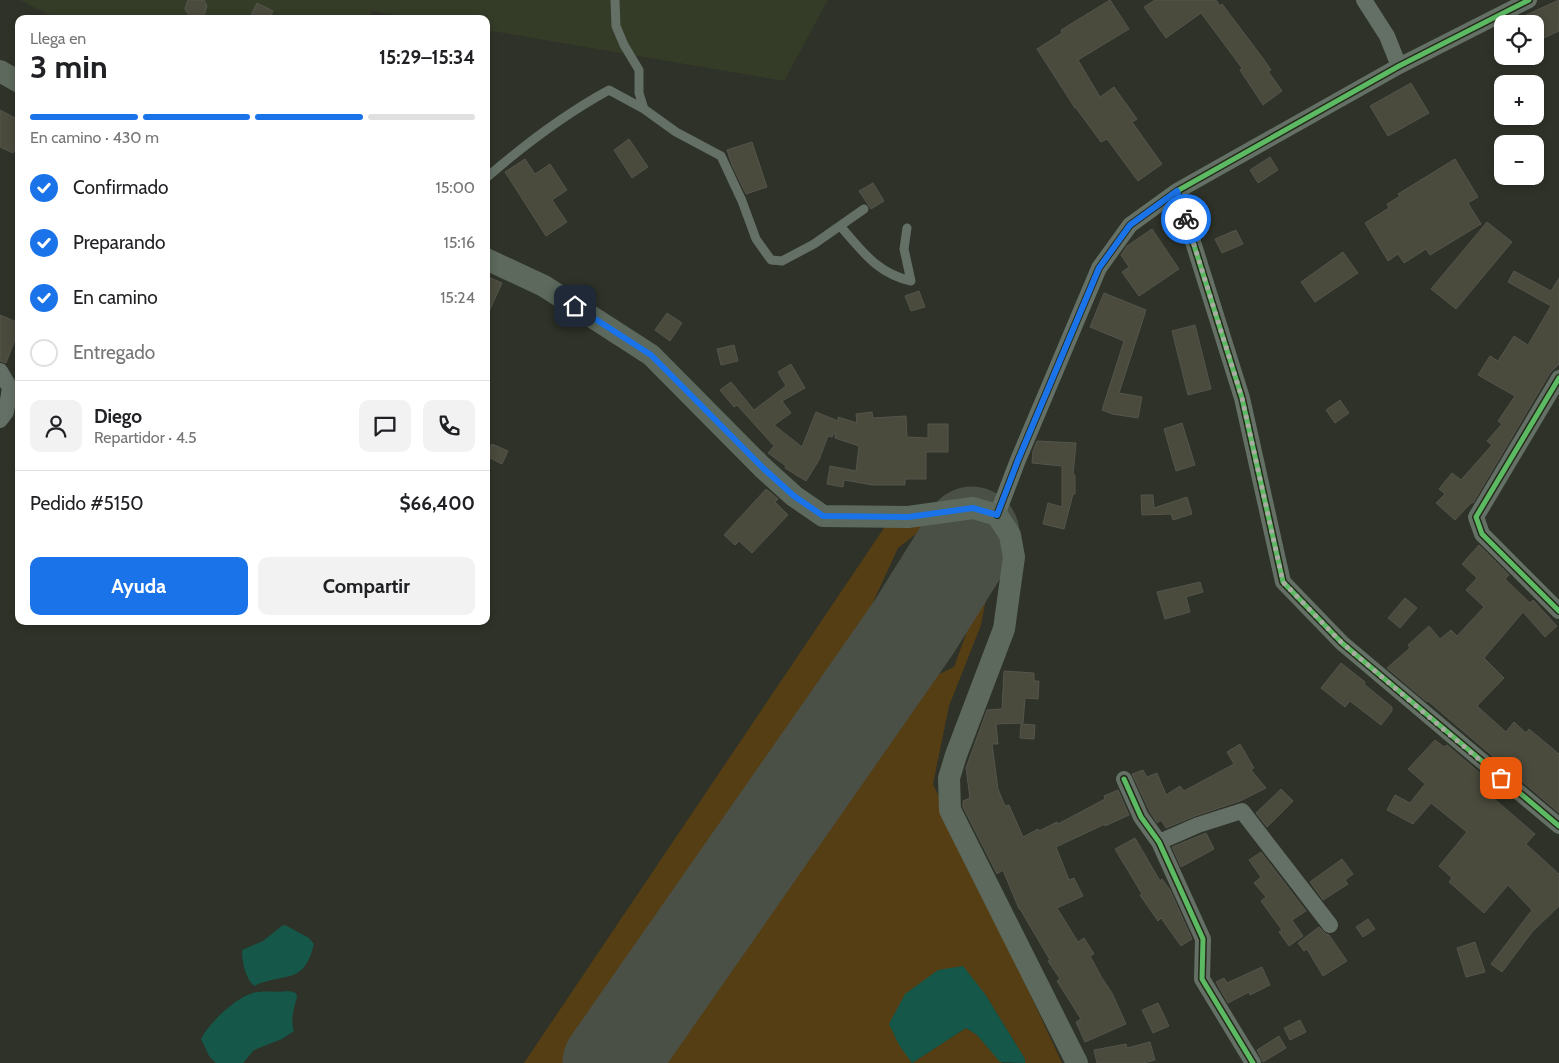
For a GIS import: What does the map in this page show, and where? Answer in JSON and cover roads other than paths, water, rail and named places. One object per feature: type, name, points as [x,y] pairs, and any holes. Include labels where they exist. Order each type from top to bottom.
[{"type":"main road","points":[[0,71],[15,80]]},
{"type":"main road","points":[[490,261],[544,286],[651,355],[763,468],[794,496],[823,516],[908,517],[973,508],[997,515],[1010,536],[1014,557],[1004,629],[949,778],[950,810],[1077,1063]]},
{"type":"street","points":[[1364,0],[1388,36],[1399,66]]},
{"type":"street","points":[[997,515],[1018,460],[1099,268],[1130,225],[1177,191],[1399,66],[1529,0]]},
{"type":"street","points":[[1177,191],[1242,398],[1283,582],[1342,643],[1559,826]]},
{"type":"street","points":[[0,371],[10,388],[6,412],[0,420]]},
{"type":"street","points":[[1559,378],[1476,517],[1482,534],[1559,611]]},
{"type":"street","points":[[1124,778],[1141,817],[1159,842],[1203,939],[1202,979],[1253,1063]]},
{"type":"street","points":[[1159,842],[1198,825],[1242,811],[1330,924]]},
{"type":"lane","points":[[615,0],[616,26],[624,45],[639,70],[639,93],[644,109]]},
{"type":"lane","points":[[490,174],[520,148],[592,99],[609,90],[644,109],[676,132],[721,156],[756,239],[771,260],[782,261],[814,244],[864,210]]},
{"type":"lane","points":[[840,227],[878,267],[899,279],[912,282],[904,249],[907,228]]},
{"type":"water","points":[[283,925],[309,938],[314,944],[310,958],[299,972],[292,976],[254,986],[246,974],[242,950],[263,941]]},
{"type":"water","points":[[963,966],[985,994],[1025,1059],[1025,1063],[1000,1062],[977,1035],[966,1028],[912,1063],[899,1045],[889,1024],[905,994],[938,970]]},
{"type":"water","points":[[289,991],[296,993],[297,997],[292,1018],[294,1031],[282,1039],[254,1050],[243,1063],[216,1063],[209,1056],[201,1039],[223,1012],[238,1000],[253,993]]}]
